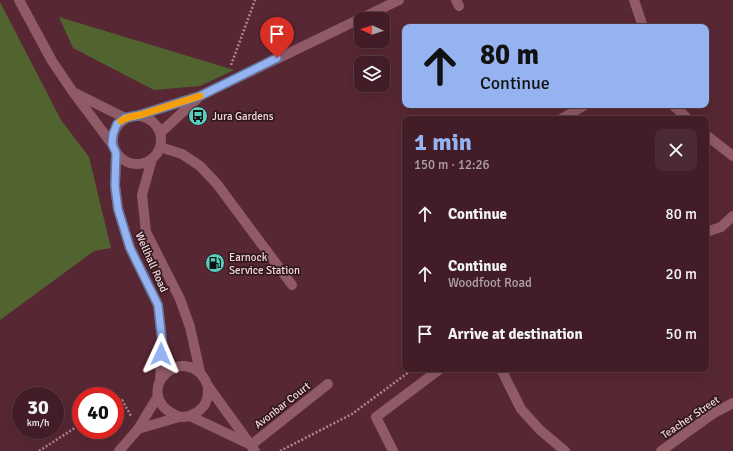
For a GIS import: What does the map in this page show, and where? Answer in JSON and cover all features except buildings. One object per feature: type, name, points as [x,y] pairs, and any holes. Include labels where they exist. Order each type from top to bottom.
[{"type":"street","points":[[19,0],[52,61],[73,92],[123,161],[133,164],[143,164],[152,159],[157,154],[160,147],[161,140],[158,126],[153,121],[140,115]]},
{"type":"street","points":[[114,149],[113,134],[117,124],[125,118],[140,115],[200,96],[382,4],[399,0]]},
{"type":"street","points":[[634,0],[642,24]]},
{"type":"street","points":[[73,92],[125,118]]},
{"type":"street","points":[[160,133],[200,96]]},
{"type":"street","points":[[566,116],[580,108]]},
{"type":"street","points":[[676,108],[685,116]]},
{"type":"street","points":[[709,137],[733,156]]},
{"type":"street","points":[[160,147],[182,154],[200,166],[217,184],[292,285]]},
{"type":"street","name":"Wellhall Road","points":[[114,149],[115,186],[118,209],[130,248],[158,305],[162,341],[160,381]]},
{"type":"street","name":"Wellhall Road","points":[[152,159],[142,195],[146,232],[180,299],[190,327],[200,372]]},
{"type":"street","points":[[709,231],[721,227],[733,216]]},
{"type":"street","points":[[179,417],[165,410],[158,396],[157,388],[165,373],[173,368],[182,366],[192,368],[200,372],[208,386],[253,448]]},
{"type":"street","points":[[393,451],[376,417],[436,372]]},
{"type":"street","points":[[502,372],[521,409],[540,430],[565,451]]},
{"type":"street","name":"Avonbar Court","points":[[253,448],[328,384]]},
{"type":"street","points":[[138,429],[179,417],[190,416],[200,410],[207,399],[208,386]]},
{"type":"street","points":[[119,451],[138,429],[158,396]]},
{"type":"street","name":"Teacher Street","points":[[661,451],[714,413],[733,403]]},
{"type":"street","points":[[190,416],[253,448]]},
{"type":"path","points":[[224,84],[256,0]]},
{"type":"path","points":[[280,451],[352,414],[409,372]]},
{"type":"path","points":[[124,404],[138,429]]},
{"type":"path","points":[[39,451],[72,430]]},
{"type":"green space","points":[[0,2],[61,120],[89,157],[111,248],[94,251],[0,320]]},
{"type":"green space","points":[[59,17],[234,70],[200,86],[154,90],[73,48]]},
{"type":"slow traffic","points":[[121,121],[125,118],[140,115],[200,96]]},
{"type":"place","name":"Jura Gardens","points":[[198,116]]},
{"type":"place","name":"Earnock Service Station","points":[[215,263]]},
{"type":"route","points":[[161,354],[162,341],[158,305],[130,248],[118,209],[115,186],[116,153],[112,144],[113,134],[117,124],[125,118],[140,115],[200,96],[277,58]]}]
